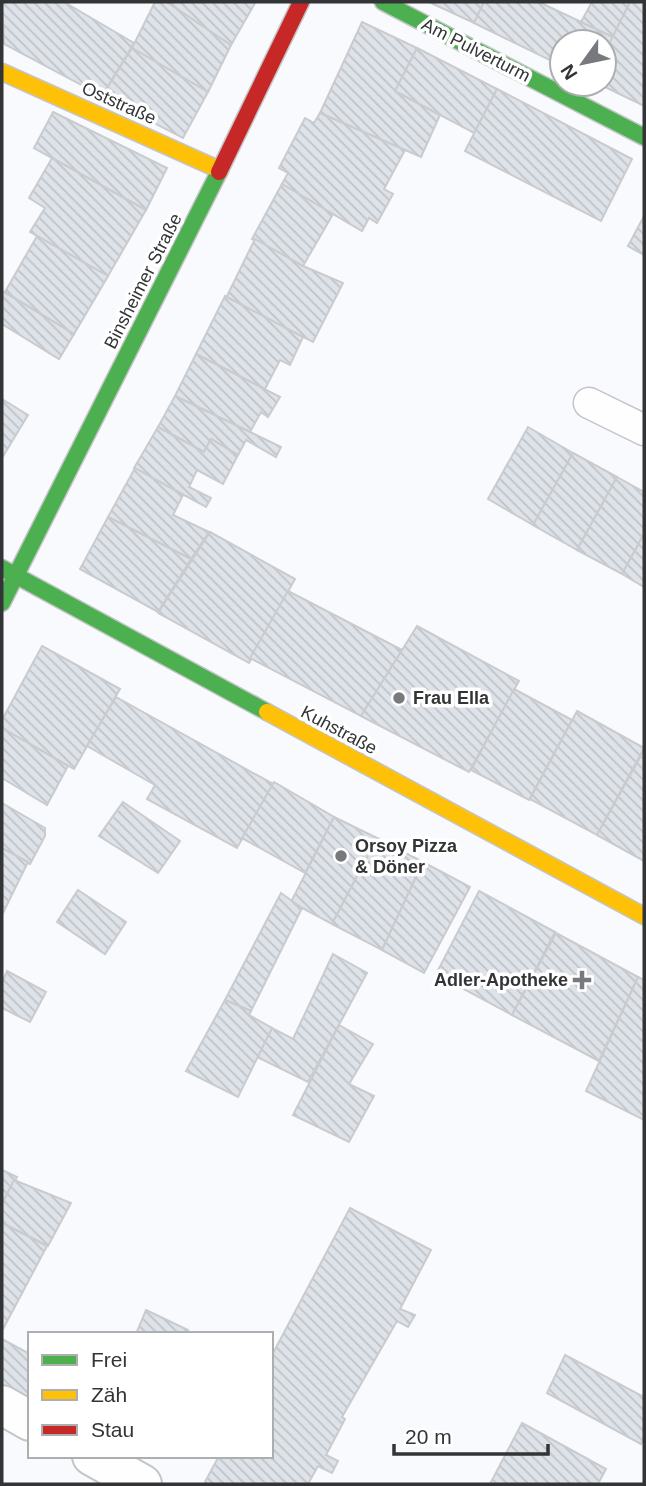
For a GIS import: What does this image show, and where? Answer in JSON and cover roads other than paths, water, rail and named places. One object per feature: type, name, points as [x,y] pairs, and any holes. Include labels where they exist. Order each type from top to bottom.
[{"type":"main road","name":"Binsheimer Straße","points":[[2,603],[9,572],[220,170],[300,2]]},
{"type":"main road","name":"Am Pulverturm","points":[[383,2],[644,136]]},
{"type":"main road","name":"Oststraße","points":[[2,72],[220,170]]},
{"type":"main road","name":"Kuhstraße","points":[[9,572],[644,916]]},
{"type":"street","points":[[2,1405],[28,1420]]},
{"type":"street","points":[[96,1458],[142,1484]]},
{"type":"lane","points":[[589,403],[644,430]]},
{"type":"place","name":"Frau Ella","points":[[399,698]]},
{"type":"place","name":"Orsoy Pizza & Döner","points":[[341,856]]},
{"type":"place","name":"Adler-Apotheke","points":[[582,980]]}]
